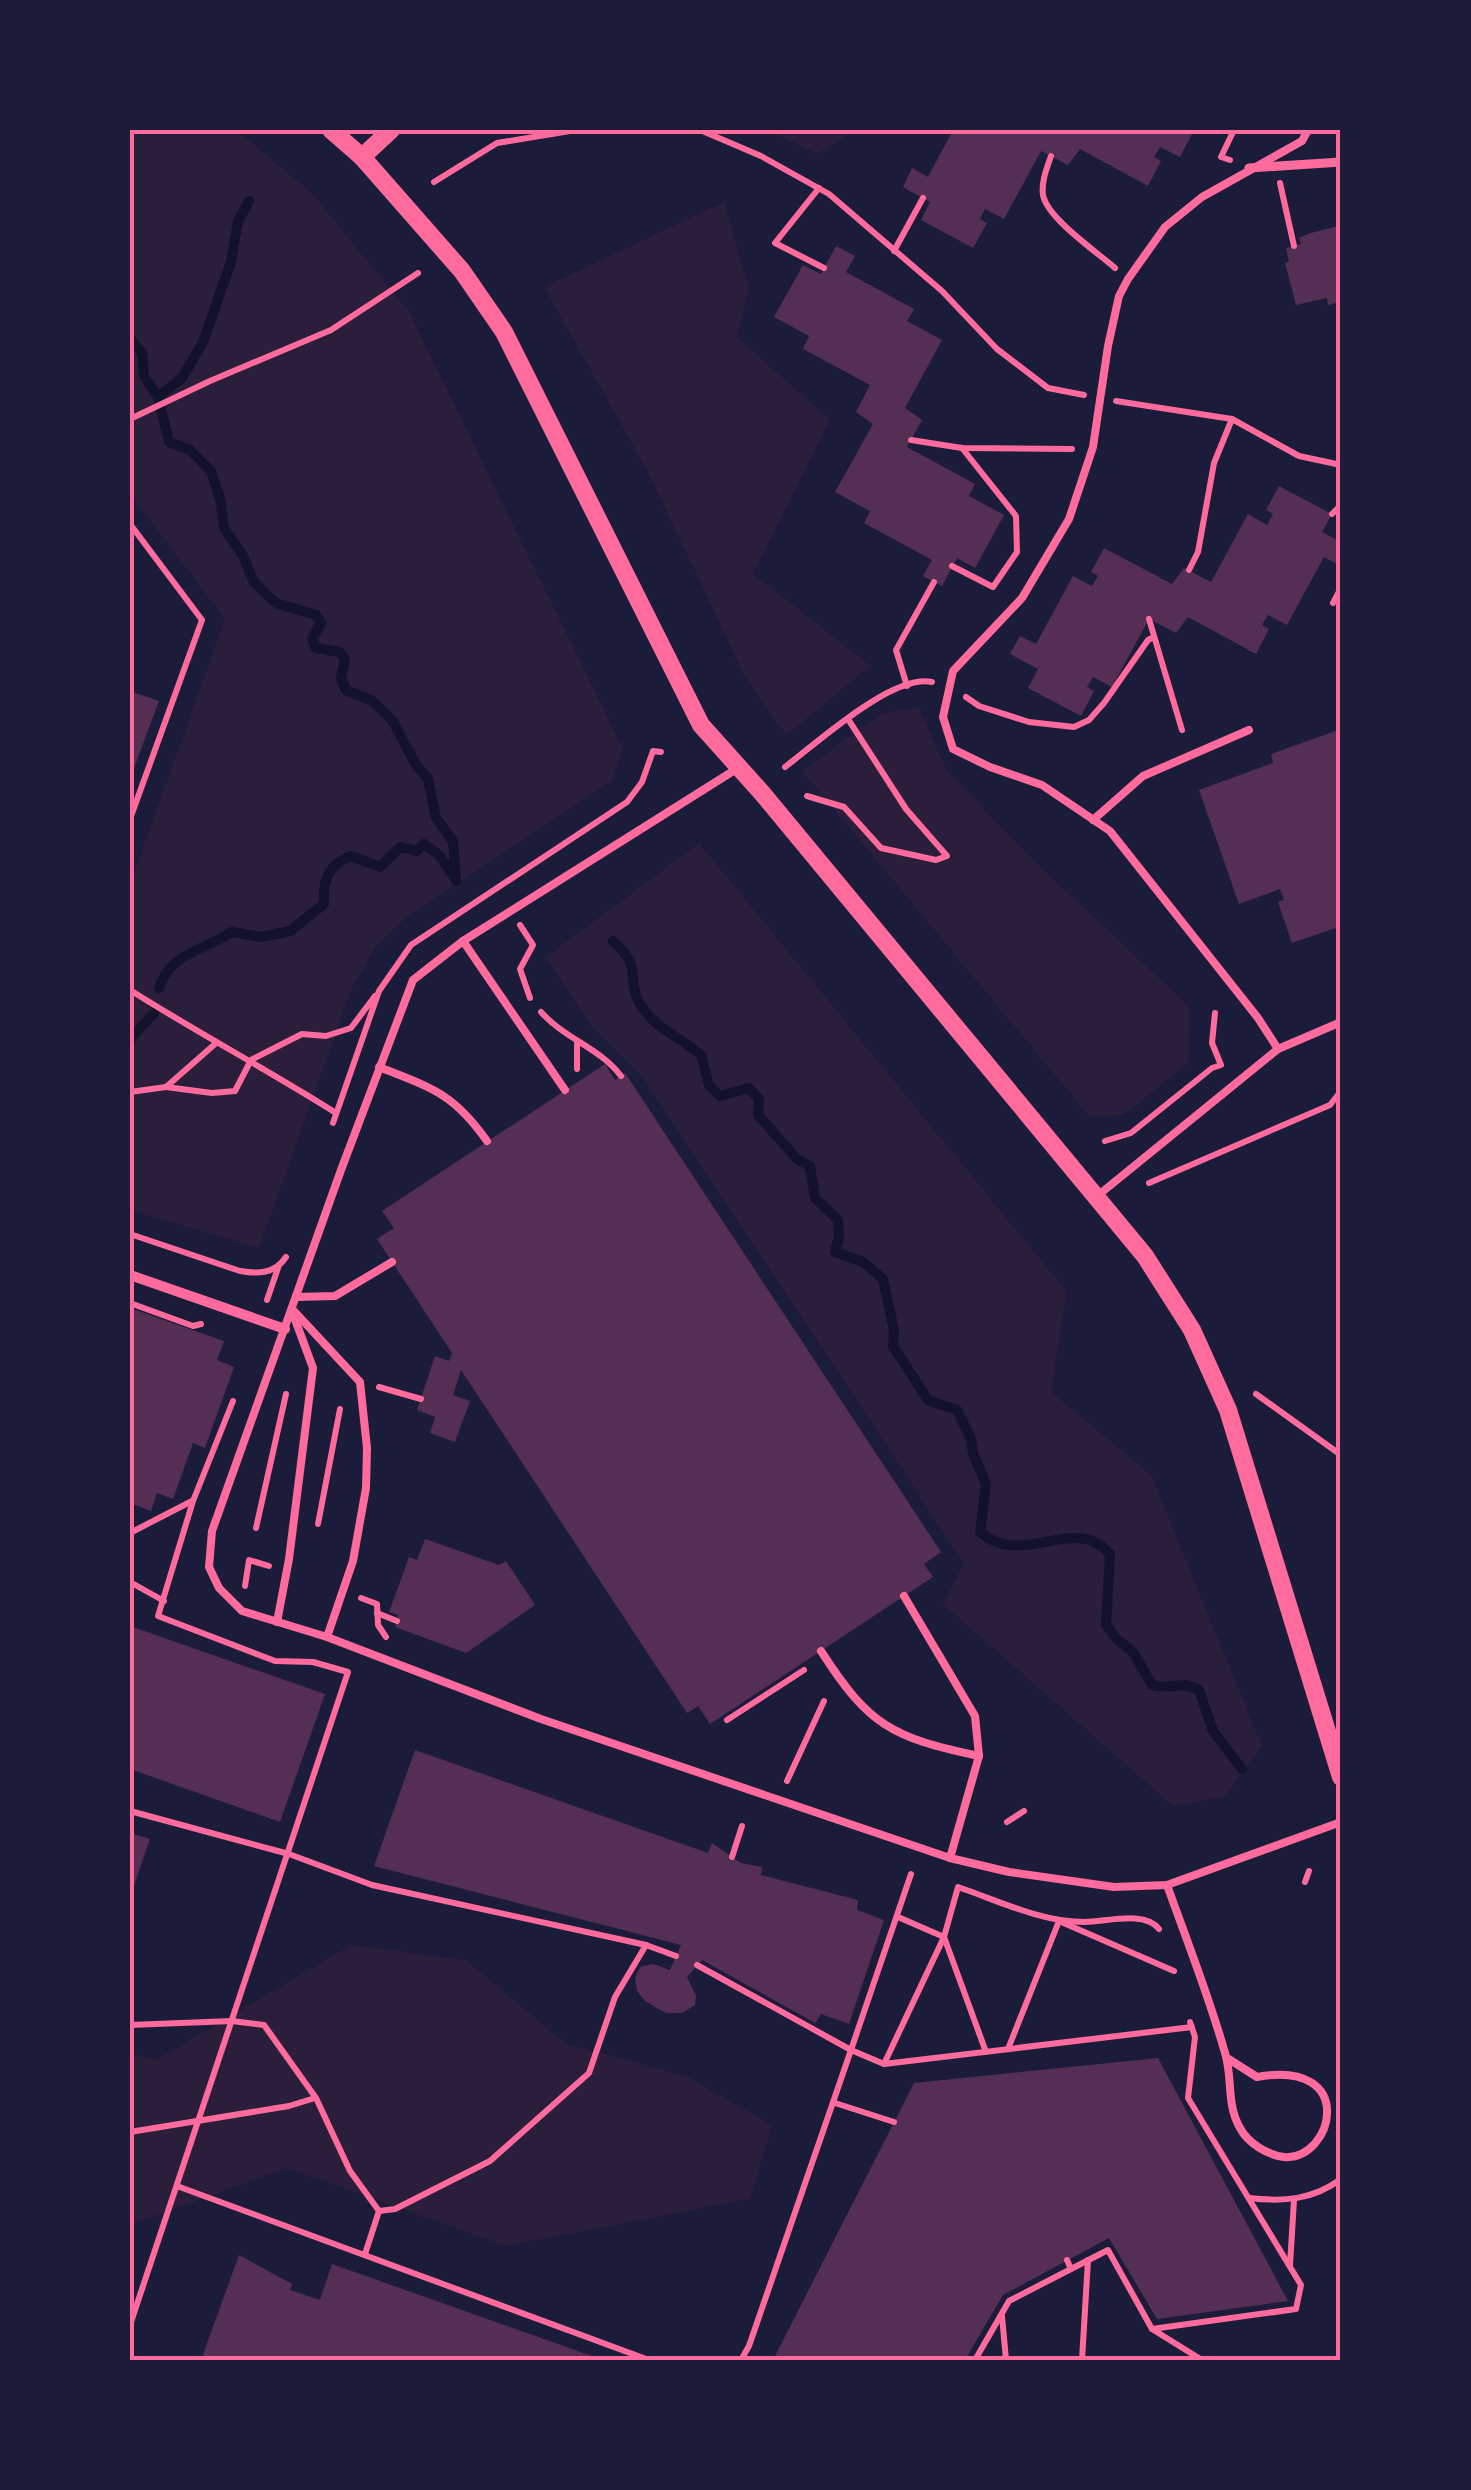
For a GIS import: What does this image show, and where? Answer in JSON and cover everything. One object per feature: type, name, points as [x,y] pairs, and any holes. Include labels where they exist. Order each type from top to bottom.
[{"type":"street","points":[[331,130],[362,157],[462,271],[504,332],[701,725],[1145,1256],[1192,1330],[1228,1410],[1341,1776]]},
{"type":"street","points":[[362,157],[390,130]]},
{"type":"street","points":[[1250,168],[1341,162]]},
{"type":"street","points":[[130,1275],[285,1329]]},
{"type":"lane","points":[[1278,1049],[1258,1018],[1110,831],[1042,786],[953,749],[943,717],[953,671],[1022,598],[1069,519],[1093,448],[1118,296],[1128,279],[1166,227],[1202,197],[1302,141],[1308,130]]},
{"type":"lane","points":[[1093,820],[1143,776],[1248,730]]},
{"type":"lane","points":[[738,768],[462,941],[413,980],[212,1531],[208,1567],[218,1588],[242,1611],[327,1636],[541,1720],[950,1858],[1009,1872],[1114,1888],[1167,1885],[1341,1822]]},
{"type":"lane","points":[[462,941],[564,1090]]},
{"type":"lane","points":[[1096,1197],[1278,1049],[1341,1022]]},
{"type":"lane","points":[[379,1067],[451,1099],[487,1141]]},
{"type":"lane","points":[[296,1298],[335,1296],[392,1262]]},
{"type":"lane","points":[[277,1622],[313,1368],[292,1309]]},
{"type":"lane","points":[[292,1309],[360,1382],[367,1448],[366,1488],[353,1560],[327,1636]]},
{"type":"lane","points":[[904,1596],[975,1716],[979,1756],[950,1858]]},
{"type":"lane","points":[[821,1651],[848,1692],[882,1725],[930,1746],[979,1756]]},
{"type":"lane","points":[[1167,1885],[1227,2058],[1230,2098],[1240,2129],[1254,2144],[1282,2157],[1296,2156],[1318,2141],[1327,2119],[1326,2104],[1310,2080],[1286,2073],[1258,2077],[1227,2058]]},
{"type":"path","points":[[434,182],[497,143],[576,130]]},
{"type":"path","points":[[700,130],[761,156],[819,188],[942,290],[997,349],[1048,388],[1232,419],[1299,456],[1341,466]]},
{"type":"path","points":[[1051,156],[1043,196],[1050,211],[1128,279]]},
{"type":"path","points":[[1276,166],[1294,246]]},
{"type":"path","points":[[819,188],[776,243],[824,268]]},
{"type":"path","points":[[894,251],[923,198]]},
{"type":"path","points":[[130,419],[331,330],[418,273]]},
{"type":"path","points":[[1188,570],[1198,552],[1214,463],[1232,419]]},
{"type":"path","points":[[911,440],[962,448],[1093,448]]},
{"type":"path","points":[[952,566],[993,587],[1018,552],[1016,516],[962,448]]},
{"type":"path","points":[[1332,514],[1341,505]]},
{"type":"path","points":[[130,524],[202,620],[130,819]]},
{"type":"path","points":[[907,686],[896,650],[934,582]]},
{"type":"path","points":[[1333,603],[1341,588]]},
{"type":"path","points":[[1150,619],[1182,730]]},
{"type":"path","points":[[785,768],[879,696],[924,680],[949,686],[979,706],[1029,722],[1074,728],[1090,720],[1148,640],[1154,638]]},
{"type":"path","points":[[807,796],[844,807],[880,848],[936,860],[947,856],[906,809],[848,719]]},
{"type":"path","points":[[511,911],[533,945],[525,953],[520,968],[529,996],[544,1016],[577,1043],[609,1060],[621,1076]]},
{"type":"path","points":[[130,990],[336,1113]]},
{"type":"path","points":[[130,1092],[166,1087],[212,1094],[234,1091],[251,1060],[302,1034],[326,1036],[351,1028],[379,992]]},
{"type":"path","points":[[1105,1142],[1131,1133],[1220,1065],[1212,1044],[1215,1013]]},
{"type":"path","points":[[577,1043],[581,1079]]},
{"type":"path","points":[[166,1087],[215,1044]]},
{"type":"path","points":[[1148,1184],[1330,1105],[1341,1091]]},
{"type":"path","points":[[260,1320],[278,1268]]},
{"type":"path","points":[[256,1528],[289,1380]]},
{"type":"path","points":[[315,1542],[341,1392]]},
{"type":"path","points":[[1256,1394],[1341,1454]]},
{"type":"path","points":[[130,2322],[348,1672],[313,1662],[275,1661],[158,1616],[193,1501],[234,1398]]},
{"type":"path","points":[[130,1533],[193,1501]]},
{"type":"path","points":[[230,1642],[242,1611],[249,1560],[287,1572]]},
{"type":"path","points":[[130,1582],[164,1601]]},
{"type":"path","points":[[342,1591],[377,1604],[378,1625],[388,1639]]},
{"type":"path","points":[[377,1613],[397,1621]]},
{"type":"path","points":[[727,1720],[804,1670]]},
{"type":"path","points":[[787,1782],[824,1701]]},
{"type":"path","points":[[130,1811],[289,1854],[372,1885],[646,1945],[676,1956]]},
{"type":"path","points":[[1007,1822],[1024,1812]]},
{"type":"path","points":[[732,1857],[742,1826]]},
{"type":"path","points":[[1305,1882],[1309,1872]]},
{"type":"path","points":[[740,2360],[749,2346],[835,2102],[911,1874]]},
{"type":"path","points":[[884,2064],[944,1937],[958,1886],[1059,1921],[1174,1971]]},
{"type":"path","points":[[898,1917],[944,1937],[986,2052]]},
{"type":"path","points":[[1059,1921],[1146,1920],[1154,1923],[1165,1945]]},
{"type":"path","points":[[1008,2049],[1059,1921]]},
{"type":"path","points":[[379,2211],[395,2209],[490,2161],[578,2084],[588,2073],[615,1997],[646,1945]]},
{"type":"path","points":[[1169,1958],[1180,1990]]},
{"type":"path","points":[[697,1965],[851,2050],[884,2064],[1192,2027]]},
{"type":"path","points":[[1152,2329],[1296,2309],[1301,2285],[1188,2098],[1195,2037],[1186,2008]]},
{"type":"path","points":[[130,2025],[232,2021],[264,2025],[316,2098],[350,2171],[379,2211]]},
{"type":"path","points":[[130,2132],[290,2106],[316,2098]]},
{"type":"path","points":[[835,2102],[894,2122]]},
{"type":"path","points":[[1212,2160],[1222,2154]]},
{"type":"path","points":[[1248,2198],[1294,2200],[1316,2194],[1341,2179]]},
{"type":"path","points":[[177,2186],[649,2360]]},
{"type":"path","points":[[1290,2266],[1294,2200]]},
{"type":"path","points":[[365,2254],[379,2211]]},
{"type":"path","points":[[976,2360],[1008,2301],[1069,2264],[1108,2250],[1152,2329],[1202,2360]]},
{"type":"path","points":[[1082,2360],[1088,2260]]},
{"type":"path","points":[[1002,2314],[1006,2360]]},
{"type":"shaded area","points":[[130,130],[236,130],[312,193],[409,312],[623,749],[611,782],[409,915],[376,946],[352,988],[259,1248],[130,1210],[130,884],[225,619],[130,494]]},
{"type":"shaded area","points":[[768,130],[855,130],[817,154]]},
{"type":"shaded area","points":[[724,202],[749,289],[737,337],[830,420],[753,574],[871,666],[786,735],[745,677],[649,474],[544,287]]},
{"type":"shaded area","points":[[919,708],[947,771],[1037,864],[1190,1007],[1189,1062],[1124,1115],[1089,1116],[802,771],[882,713]]},
{"type":"shaded area","points":[[699,843],[1067,1292],[1051,1392],[1151,1475],[1262,1746],[1224,1797],[1173,1806],[943,1604],[964,1563],[643,1077],[591,1025],[546,957]]},
{"type":"shaded area","points":[[351,1945],[466,1960],[566,2044],[686,2076],[772,2125],[750,2199],[506,2246],[287,2168],[130,2225],[130,2054],[156,2060]]},
{"type":"building","points":[[953,130],[1194,130],[1180,157],[1160,147],[1154,157],[1161,161],[1148,186],[1080,149],[1068,165],[1041,151],[1004,219],[985,209],[980,219],[987,223],[973,248],[921,220],[930,202],[903,187],[912,168],[928,177]]},
{"type":"building","points":[[1341,225],[1341,302],[1328,305],[1327,298],[1296,305],[1285,263],[1289,262],[1286,248],[1301,244],[1299,238]]},
{"type":"building","points":[[836,246],[855,256],[846,272],[914,309],[907,321],[942,340],[905,408],[922,420],[907,447],[975,484],[969,496],[1004,515],[975,568],[957,558],[942,586],[923,576],[932,560],[864,523],[870,511],[835,492],[873,424],[856,412],[870,385],[803,349],[809,336],[774,317],[803,265],[821,274]]},
{"type":"building","points":[[1279,486],[1332,514],[1322,532],[1341,542],[1341,566],[1324,557],[1287,625],[1268,615],[1262,625],[1269,629],[1256,654],[1188,617],[1176,633],[1149,619],[1112,687],[1093,677],[1087,687],[1094,691],[1081,716],[1028,688],[1038,669],[1010,654],[1020,636],[1036,644],[1073,576],[1092,586],[1098,576],[1091,572],[1104,548],[1172,584],[1184,568],[1211,582],[1248,514],[1267,525],[1273,514],[1266,510]]},
{"type":"building","points":[[130,691],[159,701],[130,779]]},
{"type":"building","points":[[1341,729],[1341,926],[1292,943],[1278,902],[1284,900],[1280,889],[1239,904],[1199,790],[1273,763],[1271,754]]},
{"type":"building","points":[[605,1064],[615,1080],[625,1073],[941,1552],[924,1564],[933,1577],[710,1724],[698,1706],[687,1713],[461,1370],[453,1395],[470,1401],[455,1442],[430,1433],[435,1417],[417,1410],[435,1356],[449,1361],[452,1353],[377,1239],[394,1228],[382,1211]]},
{"type":"building","points":[[130,1308],[224,1341],[217,1360],[234,1367],[205,1448],[193,1443],[173,1499],[157,1493],[151,1511],[130,1503]]},
{"type":"building","points":[[425,1539],[499,1565],[506,1561],[535,1605],[466,1653],[395,1627],[398,1615],[389,1612],[409,1557],[417,1560]]},
{"type":"building","points":[[130,1626],[325,1694],[280,1822],[130,1769]]},
{"type":"building","points":[[415,1750],[708,1853],[712,1843],[741,1863],[762,1867],[761,1875],[858,1900],[857,1910],[884,1920],[849,2024],[821,2014],[815,2023],[702,1960],[687,1977],[696,1996],[695,2005],[682,2013],[666,2013],[645,2001],[637,1991],[635,1978],[640,1967],[653,1964],[670,1970],[681,1945],[374,1866]]},
{"type":"building","points":[[130,1833],[150,1839],[131,1894],[130,1894]]},
{"type":"building","points":[[1158,2058],[1288,2301],[1157,2319],[1109,2238],[1003,2295],[965,2360],[773,2360],[914,2083]]},
{"type":"building","points":[[239,2255],[292,2284],[290,2290],[320,2300],[332,2264],[592,2356],[590,2360],[201,2360]]},
{"type":"waterway","points":[[158,397],[182,378],[203,342],[231,262],[238,221],[249,201]]},
{"type":"waterway","points":[[130,339],[142,353],[144,376],[158,397],[169,442],[190,450],[211,471],[224,528],[243,556],[254,582],[276,603],[316,615],[321,623],[312,639],[316,648],[340,652],[345,659],[341,678],[346,690],[371,700],[392,720],[428,779],[436,818],[453,841],[456,881]]},
{"type":"waterway","points":[[159,988],[164,976],[180,960],[232,932],[261,937],[290,931],[324,904],[328,874],[351,856],[380,867],[400,847],[417,851],[424,844],[439,855],[456,880]]},
{"type":"waterway","points":[[613,941],[628,958],[640,1004],[660,1026],[701,1055],[709,1085],[720,1096],[749,1088],[759,1099],[758,1115],[797,1159],[810,1166],[815,1198],[838,1220],[835,1252],[863,1262],[883,1279],[894,1330],[893,1346],[928,1400],[957,1410],[971,1439],[986,1484],[980,1532],[1014,1546],[1080,1538],[1096,1543],[1110,1554],[1106,1625],[1133,1652],[1152,1685],[1186,1685],[1199,1690],[1213,1731],[1242,1769]]},
{"type":"waterway","points":[[130,1039],[154,1013]]}]
